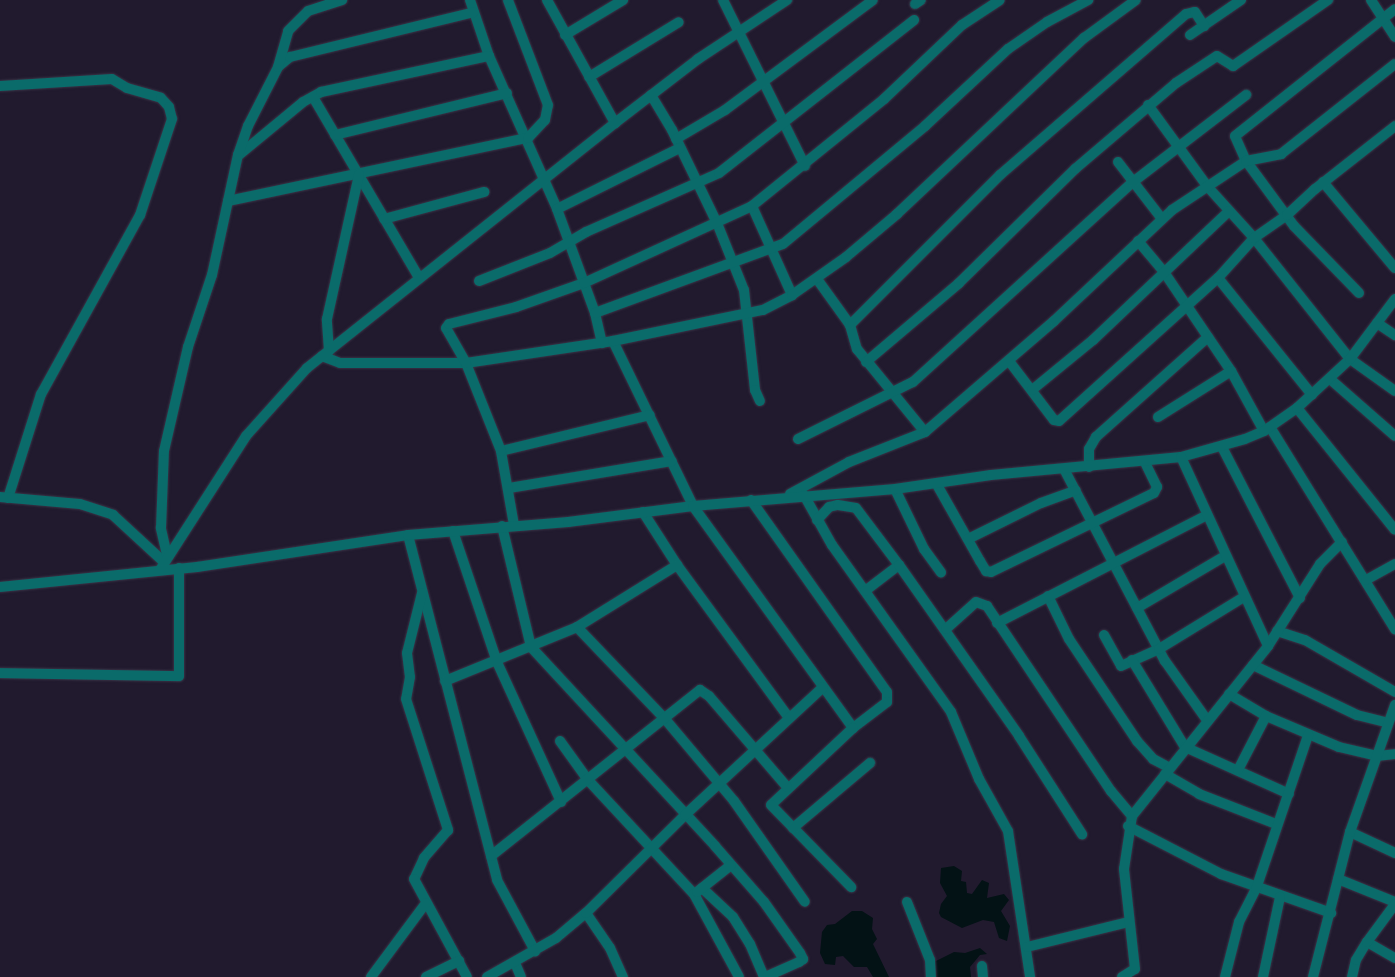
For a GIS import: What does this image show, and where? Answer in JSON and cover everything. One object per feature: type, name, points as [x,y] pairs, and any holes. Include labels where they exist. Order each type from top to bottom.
[{"type":"street","points":[[164,562],[160,528],[164,451],[188,347],[212,275],[238,155],[248,126],[278,67],[288,31],[296,20],[308,11],[342,0]]},
{"type":"street","points":[[470,0],[489,56],[546,179],[608,342],[650,415],[693,506],[853,728]]},
{"type":"street","points":[[228,201],[528,138],[545,120],[548,105],[508,0]]},
{"type":"street","points":[[547,0],[615,122]]},
{"type":"street","points":[[565,35],[623,0]]},
{"type":"street","points":[[723,0],[785,122],[805,166]]},
{"type":"street","points":[[0,587],[164,562],[246,436],[307,368],[615,122],[739,32],[787,0]]},
{"type":"street","points":[[557,209],[678,143],[764,82],[873,0]]},
{"type":"street","points":[[514,525],[501,451],[466,363],[446,328],[449,324],[516,307],[584,283],[752,206],[805,166],[884,99],[962,25],[1000,0]]},
{"type":"street","points":[[596,313],[773,250],[925,126],[1008,49],[1047,22],[1088,0]]},
{"type":"street","points":[[325,353],[340,363],[466,363],[608,342],[764,310],[817,279],[897,214],[1084,38],[1136,0]]},
{"type":"street","points":[[1190,35],[1241,0]]},
{"type":"street","points":[[866,362],[959,283],[1075,169],[1148,105],[1215,57],[1221,56],[1234,66],[1328,0]]},
{"type":"street","points":[[1371,0],[1395,37]]},
{"type":"street","points":[[1359,293],[1287,215],[1246,161],[1235,142],[1236,134],[1395,9]]},
{"type":"street","points":[[278,67],[290,57],[474,12]]},
{"type":"street","points":[[850,325],[1000,175],[1186,14],[1195,12],[1204,26]]},
{"type":"street","points":[[479,281],[550,253],[569,241],[719,173],[914,20]]},
{"type":"street","points":[[589,77],[679,22]]},
{"type":"street","points":[[238,155],[321,92],[489,56]]},
{"type":"street","points":[[786,496],[849,462],[925,432],[1009,361],[1162,219],[1207,186],[1246,161],[1281,154],[1395,64]]},
{"type":"street","points":[[0,86],[112,79],[127,88],[160,98],[169,107],[172,119],[140,214],[40,394],[4,497],[80,504],[114,516],[164,562],[179,568],[408,535],[786,496],[895,488],[1180,457],[1222,447],[1267,429],[1297,408],[1350,359],[1395,299]]},
{"type":"street","points":[[335,135],[507,93]]},
{"type":"street","points":[[651,95],[678,143],[716,223],[744,290],[756,390],[760,402]]},
{"type":"street","points":[[798,439],[913,382],[965,337],[1045,260],[1133,182],[1246,95]]},
{"type":"street","points":[[312,97],[419,278]]},
{"type":"street","points":[[1148,105],[1207,186],[1254,238],[1350,359],[1395,391]]},
{"type":"street","points":[[1009,361],[1054,420],[1059,421],[1218,278],[1254,238],[1287,215],[1323,182],[1395,126]]},
{"type":"street","points":[[1118,162],[1162,219]]},
{"type":"street","points":[[325,353],[327,319],[359,175]]},
{"type":"street","points":[[1323,182],[1395,268]]},
{"type":"street","points":[[384,219],[484,192]]},
{"type":"street","points":[[752,206],[792,295]]},
{"type":"street","points":[[1032,390],[1093,340],[1229,211]]},
{"type":"street","points":[[1138,241],[1164,272],[1185,306],[1231,371],[1342,542],[1395,629]]},
{"type":"street","points":[[1218,278],[1312,395]]},
{"type":"street","points":[[817,279],[850,325],[857,349],[866,362],[925,432]]},
{"type":"street","points":[[1377,323],[1395,335]]},
{"type":"street","points":[[1089,467],[1089,449],[1096,437],[1208,337]]},
{"type":"street","points":[[1158,417],[1231,371]]},
{"type":"street","points":[[1330,379],[1395,436]]},
{"type":"street","points":[[1297,408],[1395,530]]},
{"type":"street","points":[[501,451],[650,415]]},
{"type":"street","points":[[1222,447],[1300,598]]},
{"type":"street","points":[[1180,457],[1268,646]]},
{"type":"street","points":[[509,488],[672,461]]},
{"type":"street","points":[[936,483],[986,571],[991,572],[1094,523],[1156,490],[1145,462]]},
{"type":"street","points":[[1064,469],[1159,649],[1207,720]]},
{"type":"street","points":[[895,488],[924,550],[941,572]]},
{"type":"street","points":[[968,539],[1041,503],[1076,490]]},
{"type":"street","points":[[804,495],[817,520],[865,591],[951,712],[979,779],[1008,831],[1027,947],[1030,977]]},
{"type":"street","points":[[751,500],[887,692],[887,702],[853,728],[788,787],[772,805],[851,887]]},
{"type":"street","points":[[817,520],[829,507],[838,504],[856,508],[946,629],[1082,834]]},
{"type":"street","points":[[643,512],[677,565],[789,718]]},
{"type":"street","points":[[997,624],[1207,515]]},
{"type":"street","points":[[502,526],[531,647],[764,902],[803,959],[765,977],[750,944],[737,923],[698,891],[651,847],[588,780],[560,741]]},
{"type":"street","points":[[453,531],[497,662],[560,802]]},
{"type":"street","points":[[408,535],[498,880],[535,951]]},
{"type":"street","points":[[1122,977],[1135,969],[1124,869],[1130,821],[1185,747],[1268,646],[1320,564],[1342,542]]},
{"type":"street","points":[[1137,608],[1225,556]]},
{"type":"street","points":[[1366,580],[1395,564]]},
{"type":"street","points":[[445,681],[497,662],[577,627],[677,565]]},
{"type":"street","points":[[865,591],[899,565]]},
{"type":"street","points":[[0,673],[179,676],[179,568]]},
{"type":"street","points":[[423,590],[407,652],[410,676],[406,699],[448,830],[424,858],[414,876],[426,903],[467,977]]},
{"type":"street","points":[[1048,596],[1070,639],[1137,741],[1153,759],[1192,791],[1276,824]]},
{"type":"street","points":[[1104,635],[1118,664],[1159,649],[1244,597]]},
{"type":"street","points":[[946,629],[976,602],[987,606],[997,624],[1130,821],[1256,889],[1331,913]]},
{"type":"street","points":[[577,627],[665,719],[718,783],[805,902]]},
{"type":"street","points":[[1277,631],[1305,640],[1395,692]]},
{"type":"street","points":[[1132,660],[1185,747],[1289,794]]},
{"type":"street","points":[[1253,665],[1357,715],[1388,723]]},
{"type":"street","points":[[487,977],[535,951],[586,913],[685,814],[758,749],[823,687]]},
{"type":"street","points":[[492,856],[665,719],[690,697],[703,690],[758,749],[788,787]]},
{"type":"street","points":[[1229,694],[1266,716],[1308,735],[1377,756],[1395,754]]},
{"type":"street","points":[[1313,977],[1331,913],[1350,832],[1395,705]]},
{"type":"street","points":[[1238,770],[1266,716]]},
{"type":"street","points":[[1225,977],[1239,922],[1256,889],[1276,824],[1289,794],[1308,735]]},
{"type":"street","points":[[793,828],[870,763]]},
{"type":"street","points":[[1350,832],[1395,854]]},
{"type":"street","points":[[698,891],[731,865]]},
{"type":"street","points":[[1338,879],[1395,903],[1356,960],[1352,977]]},
{"type":"street","points":[[698,891],[740,977]]},
{"type":"street","points":[[1263,977],[1280,897]]},
{"type":"street","points":[[907,902],[930,960],[930,977]]},
{"type":"street","points":[[371,977],[426,903]]},
{"type":"street","points":[[586,913],[610,948],[623,977]]},
{"type":"street","points":[[1027,947],[1129,922]]},
{"type":"street","points":[[1367,942],[1395,958]]},
{"type":"street","points":[[426,977],[459,961]]},
{"type":"street","points":[[515,963],[521,977]]},
{"type":"street","points":[[982,966],[983,977]]},
{"type":"shaded area","points":[[954,866],[962,871],[961,881],[966,882],[967,893],[972,894],[982,880],[989,883],[987,898],[1004,894],[1009,900],[1001,911],[1010,926],[1007,941],[999,938],[994,922],[983,920],[962,928],[941,917],[939,913],[941,904],[947,896],[940,883],[941,868]]},
{"type":"shaded area","points":[[852,911],[862,911],[873,918],[872,929],[877,939],[873,944],[889,977],[873,977],[867,967],[854,967],[843,956],[836,957],[835,965],[825,964],[820,953],[822,932],[827,925],[835,924]]},
{"type":"shaded area","points":[[980,948],[987,954],[980,955],[970,967],[971,977],[930,977],[928,965],[954,952],[965,953]]}]
